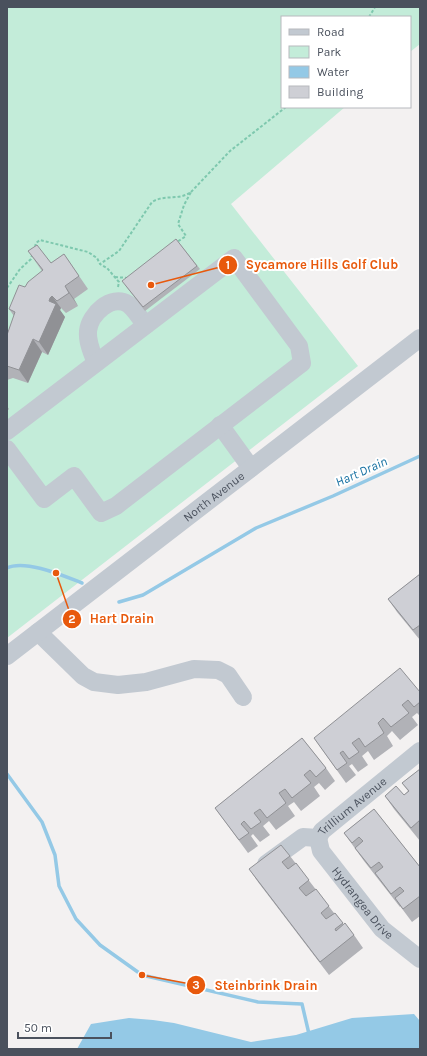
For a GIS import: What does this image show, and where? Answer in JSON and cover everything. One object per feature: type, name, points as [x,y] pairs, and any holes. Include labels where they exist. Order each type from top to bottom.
[{"type":"street","points":[[7,431],[234,258],[299,346],[302,363],[116,506],[101,513],[74,476],[44,499],[7,449]]},
{"type":"street","points":[[96,363],[89,342],[89,323],[100,310],[109,303],[116,301],[129,305],[146,325]]},
{"type":"street","name":"North Avenue","points":[[7,656],[420,338]]},
{"type":"street","points":[[220,425],[251,468]]},
{"type":"street","points":[[38,632],[83,676],[94,682],[118,685],[146,682],[194,669],[218,670],[228,675],[243,697]]},
{"type":"street","name":"Trillium Avenue","points":[[263,867],[303,837],[318,838],[322,831],[420,751]]},
{"type":"street","name":"Hydrangea Drive","points":[[318,838],[321,851],[382,928],[420,958]]},
{"type":"path","points":[[370,16],[375,7]]},
{"type":"path","points":[[173,246],[186,236],[178,224],[184,205],[191,192],[230,151],[285,108]]},
{"type":"path","points":[[100,264],[119,251],[152,202],[156,199],[166,197],[182,197],[191,192]]},
{"type":"path","points":[[7,288],[20,269],[31,259],[36,243],[40,240],[88,252],[97,258],[100,264],[107,268],[119,282],[118,288],[129,305]]},
{"type":"path","points":[[115,277],[130,278]]},
{"type":"green space","points":[[7,7],[420,7],[420,44],[411,51],[411,16],[281,16],[281,108],[344,108],[231,204],[358,366],[7,638]]},
{"type":"water","points":[[414,1014],[420,1021],[420,1049],[77,1049],[91,1024],[129,1018],[174,1023],[251,1042],[296,1035],[352,1018]]},
{"type":"building","points":[[176,239],[197,266],[143,307],[122,281]]},
{"type":"building","points":[[37,245],[51,263],[64,254],[79,276],[65,286],[69,293],[57,301],[52,296],[50,298],[49,301],[56,304],[39,342],[33,339],[19,370],[7,366],[7,335],[15,312],[9,309],[19,285],[25,287],[28,282],[43,270],[28,251]]},
{"type":"building","points":[[420,574],[420,625],[413,630],[388,599]]},
{"type":"building","points":[[400,668],[420,692],[420,702],[414,707],[408,700],[402,705],[409,713],[391,727],[383,718],[378,723],[384,733],[365,747],[359,738],[352,743],[359,752],[349,759],[343,751],[340,753],[347,763],[337,770],[314,738]]},
{"type":"building","points":[[302,738],[326,768],[316,777],[310,770],[304,775],[311,783],[292,798],[285,789],[279,793],[286,803],[267,818],[260,809],[254,813],[261,822],[251,829],[244,821],[241,824],[249,833],[239,840],[215,808]]},
{"type":"building","points":[[420,769],[420,820],[411,828],[385,796],[396,786],[404,795],[409,791],[402,783]]},
{"type":"building","points":[[374,809],[420,867],[420,896],[403,909],[395,898],[404,891],[400,887],[391,894],[375,873],[383,867],[379,862],[371,868],[355,848],[363,841],[359,837],[352,843],[344,833]]},
{"type":"building","points":[[281,845],[290,856],[282,862],[288,869],[296,863],[309,880],[299,888],[306,896],[316,889],[329,906],[321,913],[326,919],[335,913],[343,923],[335,929],[336,931],[345,923],[354,935],[320,962],[249,869]]},
{"type":"waterway","name":"Hart Drain","points":[[119,602],[143,595],[256,528],[333,496],[420,456]]},
{"type":"waterway","name":"Hart Drain","points":[[7,568],[15,566],[34,567],[82,583]]},
{"type":"waterway","points":[[7,774],[42,822],[55,855],[59,886],[76,919],[100,945],[142,975],[258,1002],[302,1004],[309,1034]]},
{"type":"place","name":"Sycamore Hills Golf Club","points":[[151,285]]},
{"type":"place","name":"Hart Drain","points":[[56,573]]},
{"type":"place","name":"Steinbrink Drain","points":[[142,975]]}]
